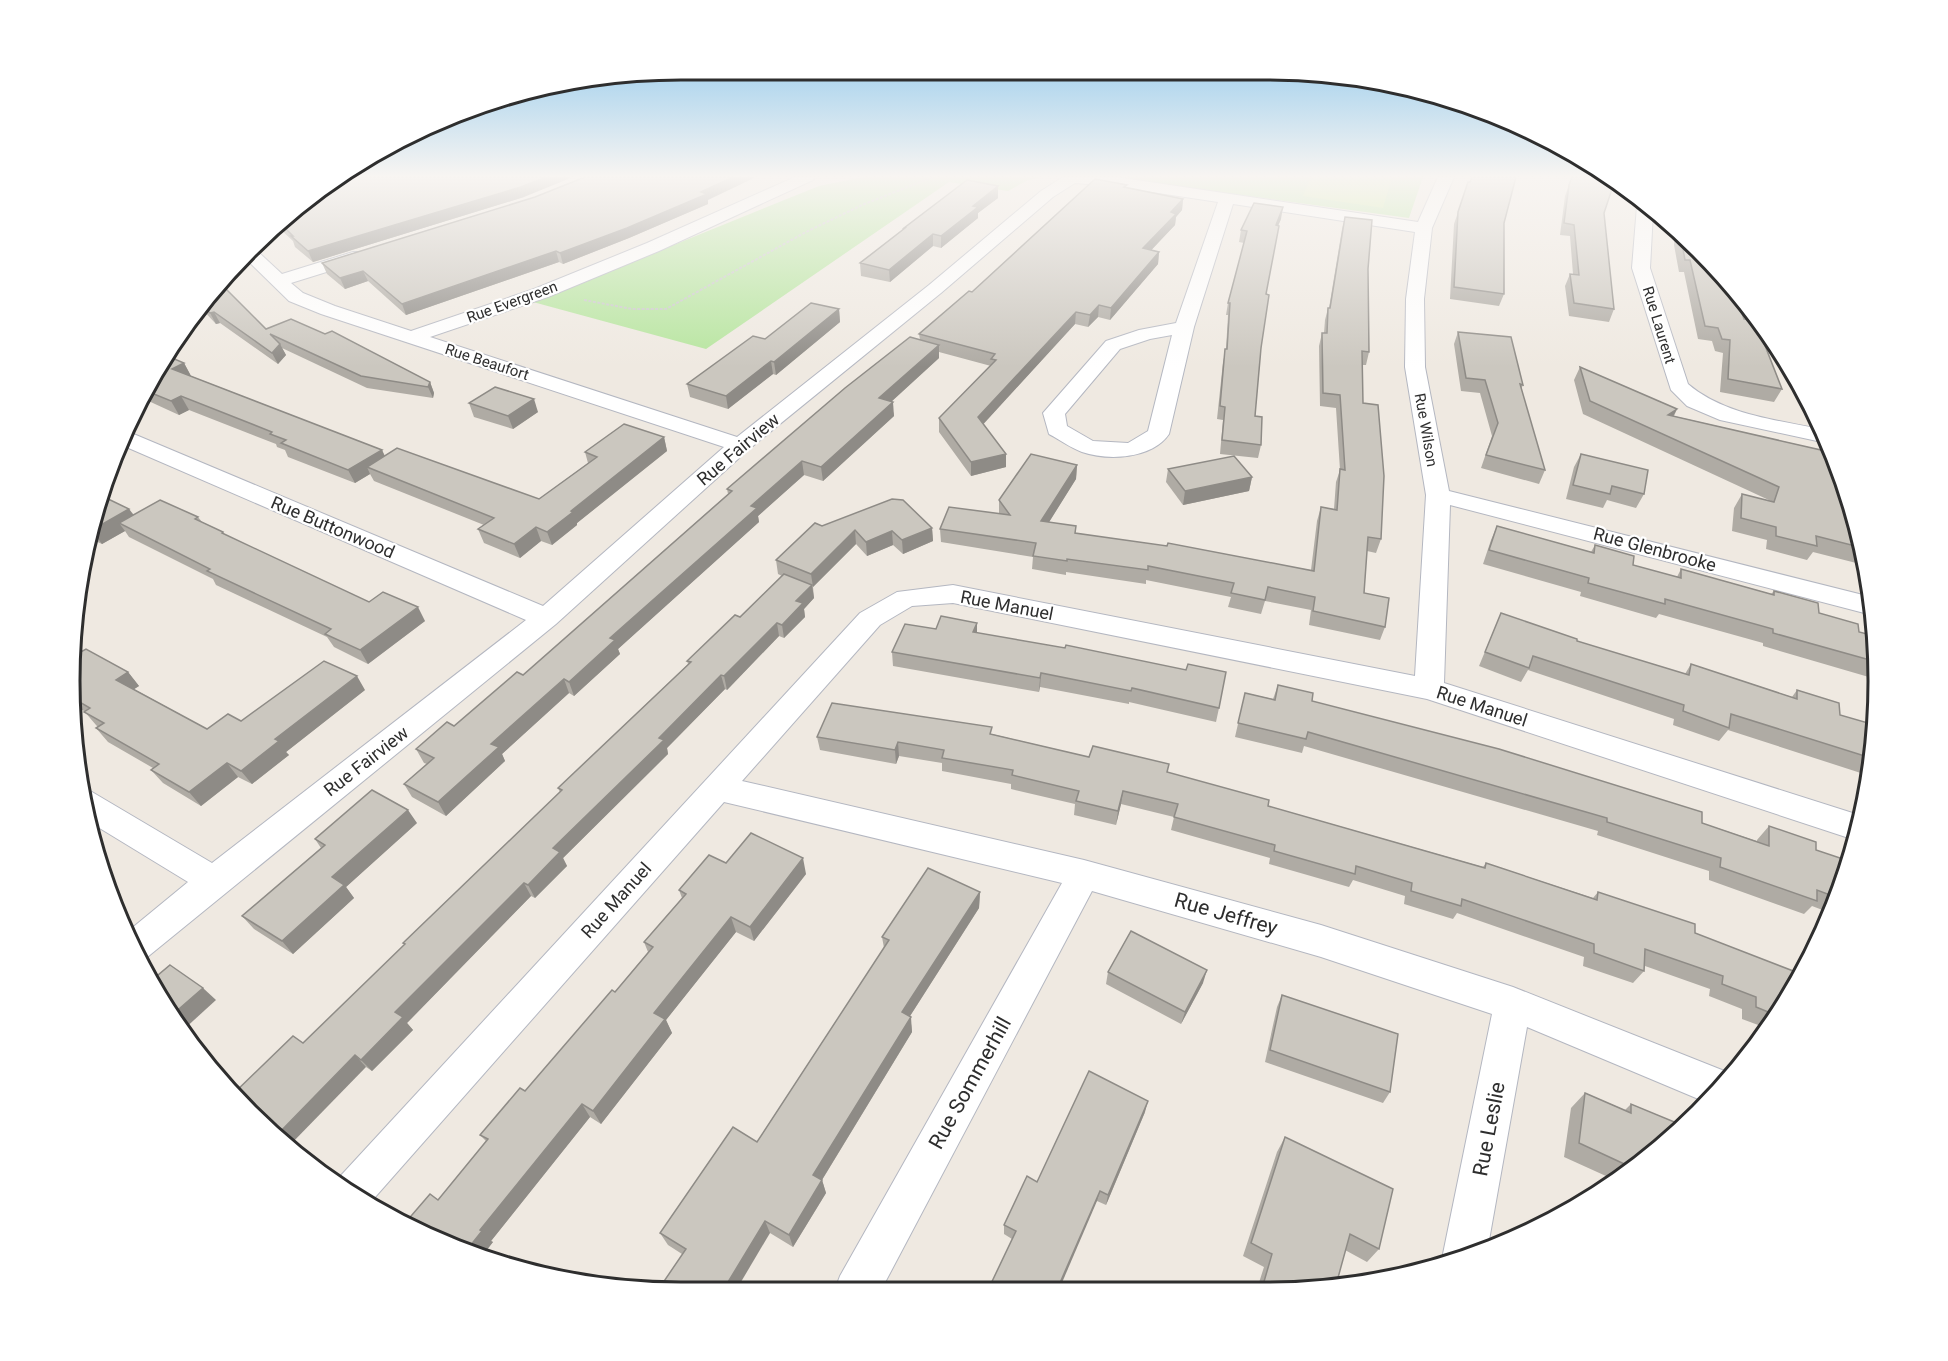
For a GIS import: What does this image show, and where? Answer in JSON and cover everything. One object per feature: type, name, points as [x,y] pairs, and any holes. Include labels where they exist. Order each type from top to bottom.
[{"type":"street","name":"Rue Evergreen","points":[[411,337],[542,292],[667,241]]},
{"type":"street","name":"Rue Fairview","points":[[140,943],[214,881],[546,618],[740,444],[935,289],[992,241]]},
{"type":"street","points":[[1184,327],[1146,334],[1113,345],[1054,413],[1057,429],[1088,447],[1132,450],[1158,434],[1184,327],[1213,241]]},
{"type":"street","name":"Rue Wilson","points":[[1422,241],[1415,300],[1415,366],[1437,495],[1429,689]]},
{"type":"street","name":"Rue Laurent","points":[[1643,241],[1641,268],[1678,386],[1695,401],[1728,415],[1816,435]]},
{"type":"street","points":[[278,281],[370,253]]},
{"type":"street","name":"Rue Beaufort","points":[[254,258],[296,297],[328,310],[740,444]]},
{"type":"street","name":"Rue Buttonwood","points":[[130,440],[546,618]]},
{"type":"street","name":"Rue Glenbrooke","points":[[1437,495],[1863,604]]},
{"type":"street","name":"Rue Manuel","points":[[357,1186],[870,619],[906,598],[953,594],[1429,689],[1851,825]]},
{"type":"street","name":"Rue Jeffrey","points":[[718,788],[1084,874],[1321,941],[1512,1004],[1712,1085]]},
{"type":"street","points":[[93,809],[214,881]]},
{"type":"street","name":"Rue Sommerhill","points":[[861,1282],[1084,874]]},
{"type":"street","name":"Rue Leslie","points":[[1466,1248],[1512,1004]]},
{"type":"path","points":[[542,292],[632,309],[666,309],[791,241]]},
{"type":"green space","points":[[685,241],[864,241],[706,349],[533,302]]},
{"type":"building","points":[[296,241],[343,241],[308,251]]},
{"type":"building","points":[[395,241],[593,241],[560,253],[556,251],[402,304],[363,271],[340,278],[322,263]]},
{"type":"building","points":[[889,241],[925,241],[889,270],[860,263]]},
{"type":"building","points":[[1028,241],[1150,241],[1143,248],[1159,252],[1111,308],[1099,305],[1090,315],[1076,312],[978,417],[1006,454],[971,462],[939,418],[996,360],[991,359],[995,354],[919,334],[969,291],[972,292]]},
{"type":"building","points":[[1244,241],[1276,241],[1266,294],[1269,295],[1261,348],[1255,416],[1262,417],[1261,445],[1222,440],[1225,407],[1220,406],[1225,349],[1227,349],[1230,303],[1228,303]]},
{"type":"building","points":[[1341,241],[1370,241],[1368,269],[1369,352],[1362,351],[1363,403],[1378,405],[1384,476],[1381,539],[1368,537],[1364,593],[1389,598],[1385,627],[1313,611],[1315,597],[1268,587],[1265,600],[1231,593],[1234,583],[1148,566],[1148,570],[1033,556],[1036,543],[940,529],[949,507],[1010,515],[999,500],[1031,454],[1077,465],[1041,521],[1076,526],[1075,533],[1167,546],[1168,543],[1314,571],[1321,507],[1337,510],[1340,469],[1345,470],[1340,395],[1323,393],[1322,333],[1327,333],[1328,308],[1330,308]]},
{"type":"building","points":[[1456,241],[1504,241],[1504,294],[1454,287]]},
{"type":"building","points":[[1576,241],[1607,241],[1614,309],[1574,303],[1570,274],[1579,275]]},
{"type":"building","points":[[1683,247],[1719,284],[1741,312],[1744,319],[1747,319],[1764,343],[1782,389],[1728,379],[1730,340],[1722,339],[1718,328],[1705,326],[1690,260],[1685,260]]},
{"type":"building","points":[[225,288],[266,329],[291,319],[325,334],[332,331],[430,382],[428,387],[361,376],[270,334],[280,344],[272,353],[214,312],[210,313],[208,311]]},
{"type":"building","points":[[811,303],[839,309],[774,362],[771,361],[726,396],[687,384],[753,336],[765,339]]},
{"type":"building","points":[[1458,332],[1511,337],[1523,385],[1520,384],[1545,470],[1486,455],[1498,423],[1485,380],[1466,378]]},
{"type":"building","points":[[910,337],[939,345],[879,398],[893,402],[821,467],[802,461],[751,506],[757,508],[610,638],[615,640],[569,682],[564,679],[491,744],[499,747],[438,802],[404,784],[434,758],[416,749],[447,722],[454,726],[517,672],[523,675],[732,491],[727,489],[845,388]]},
{"type":"building","points":[[174,359],[184,363],[172,369],[382,450],[348,470],[281,443],[286,440],[270,434],[272,432],[181,396],[171,401],[153,394]]},
{"type":"building","points":[[1580,367],[1677,409],[1668,415],[1823,450],[1837,487],[1853,545],[1816,536],[1817,546],[1776,536],[1776,527],[1741,518],[1742,494],[1774,502],[1779,487],[1590,401]]},
{"type":"building","points":[[495,387],[534,399],[508,416],[469,403]]},
{"type":"building","points":[[624,424],[664,437],[547,532],[536,527],[514,544],[478,529],[494,518],[367,467],[397,448],[539,499],[597,457],[585,452]]},
{"type":"building","points":[[1581,454],[1648,470],[1644,494],[1612,486],[1610,494],[1573,485]]},
{"type":"building","points":[[1234,456],[1252,477],[1185,491],[1168,469]]},
{"type":"building","points":[[108,499],[129,509],[100,526]]},
{"type":"building","points":[[892,499],[903,500],[932,528],[902,540],[892,531],[866,542],[855,530],[811,574],[776,560],[815,523],[822,526]]},
{"type":"building","points":[[160,500],[198,517],[195,519],[222,533],[369,602],[383,592],[418,607],[360,650],[325,634],[331,629],[207,571],[210,569],[119,523]]},
{"type":"building","points":[[1497,526],[1594,553],[1595,545],[1634,556],[1633,565],[1681,578],[1681,569],[1774,595],[1774,591],[1818,603],[1819,613],[1858,624],[1859,632],[1866,634],[1867,659],[1773,633],[1773,629],[1665,599],[1665,604],[1588,583],[1589,578],[1489,550]]},
{"type":"building","points":[[784,574],[812,585],[796,601],[803,603],[782,625],[777,623],[724,676],[721,675],[659,738],[664,740],[553,848],[560,852],[528,885],[524,883],[395,1012],[403,1017],[361,1060],[355,1055],[282,1130],[239,1088],[293,1036],[303,1043],[562,790],[558,788],[691,662],[687,661],[735,615],[740,617]]},
{"type":"building","points":[[1501,613],[1577,639],[1577,641],[1689,675],[1691,664],[1797,699],[1797,690],[1839,703],[1840,715],[1867,723],[1863,756],[1731,714],[1729,728],[1683,711],[1684,705],[1533,656],[1529,668],[1485,652]]},
{"type":"building","points":[[941,616],[977,623],[973,632],[1065,648],[1066,645],[1186,670],[1188,664],[1226,672],[1219,708],[1132,688],[1131,691],[1041,673],[1040,678],[892,652],[905,624],[936,629]]},
{"type":"building","points":[[86,649],[128,672],[116,680],[207,729],[228,714],[241,721],[324,661],[357,676],[275,739],[279,741],[241,771],[227,763],[189,792],[151,770],[159,764],[96,728],[104,723],[84,712],[90,708],[81,703],[81,652]]},
{"type":"building","points":[[1278,685],[1313,693],[1312,701],[1499,749],[1702,812],[1702,823],[1769,846],[1769,826],[1816,842],[1816,850],[1841,858],[1837,874],[1829,895],[1817,890],[1817,901],[1720,867],[1721,858],[1607,822],[1607,818],[1308,732],[1306,739],[1238,723],[1245,693],[1275,700]]},
{"type":"building","points":[[832,703],[992,727],[990,734],[1089,757],[1093,746],[1169,764],[1167,772],[1269,800],[1268,806],[1485,868],[1486,863],[1597,900],[1598,892],[1695,924],[1695,933],[1793,971],[1768,1012],[1756,1007],[1756,997],[1722,984],[1723,976],[1645,949],[1644,971],[1594,953],[1594,944],[1462,899],[1461,906],[1411,891],[1412,883],[1356,866],[1355,874],[1274,851],[1275,845],[1174,817],[1178,804],[1123,791],[1118,811],[1076,801],[1079,791],[1012,775],[1013,770],[942,758],[944,750],[898,742],[895,750],[817,737]]},
{"type":"building","points":[[372,790],[408,810],[332,877],[344,885],[282,941],[242,916],[325,845],[315,839]]},
{"type":"building","points":[[751,833],[803,858],[750,927],[731,917],[654,1013],[665,1019],[593,1111],[582,1104],[480,1230],[482,1231],[472,1244],[410,1217],[430,1194],[438,1200],[488,1139],[480,1135],[520,1088],[525,1091],[612,990],[615,992],[653,947],[644,942],[686,894],[679,890],[709,855],[726,863]]},
{"type":"building","points":[[928,868],[980,892],[902,1012],[911,1017],[813,1175],[822,1180],[789,1235],[765,1221],[728,1282],[664,1281],[686,1249],[660,1233],[733,1127],[757,1142],[889,940],[882,937]]},
{"type":"building","points":[[1131,931],[1207,970],[1185,1012],[1108,972]]},
{"type":"building","points":[[170,965],[203,988],[178,1010],[157,976]]},
{"type":"building","points":[[1282,995],[1398,1034],[1390,1092],[1270,1050]]},
{"type":"building","points":[[1089,1071],[1148,1101],[1108,1195],[1100,1191],[1060,1282],[992,1282],[1016,1231],[1004,1225],[1027,1176],[1037,1182]]},
{"type":"building","points":[[1585,1093],[1631,1113],[1631,1104],[1674,1122],[1624,1164],[1579,1143]]},
{"type":"building","points":[[1285,1137],[1393,1189],[1379,1249],[1350,1234],[1338,1277],[1264,1282],[1272,1254],[1251,1243]]}]
